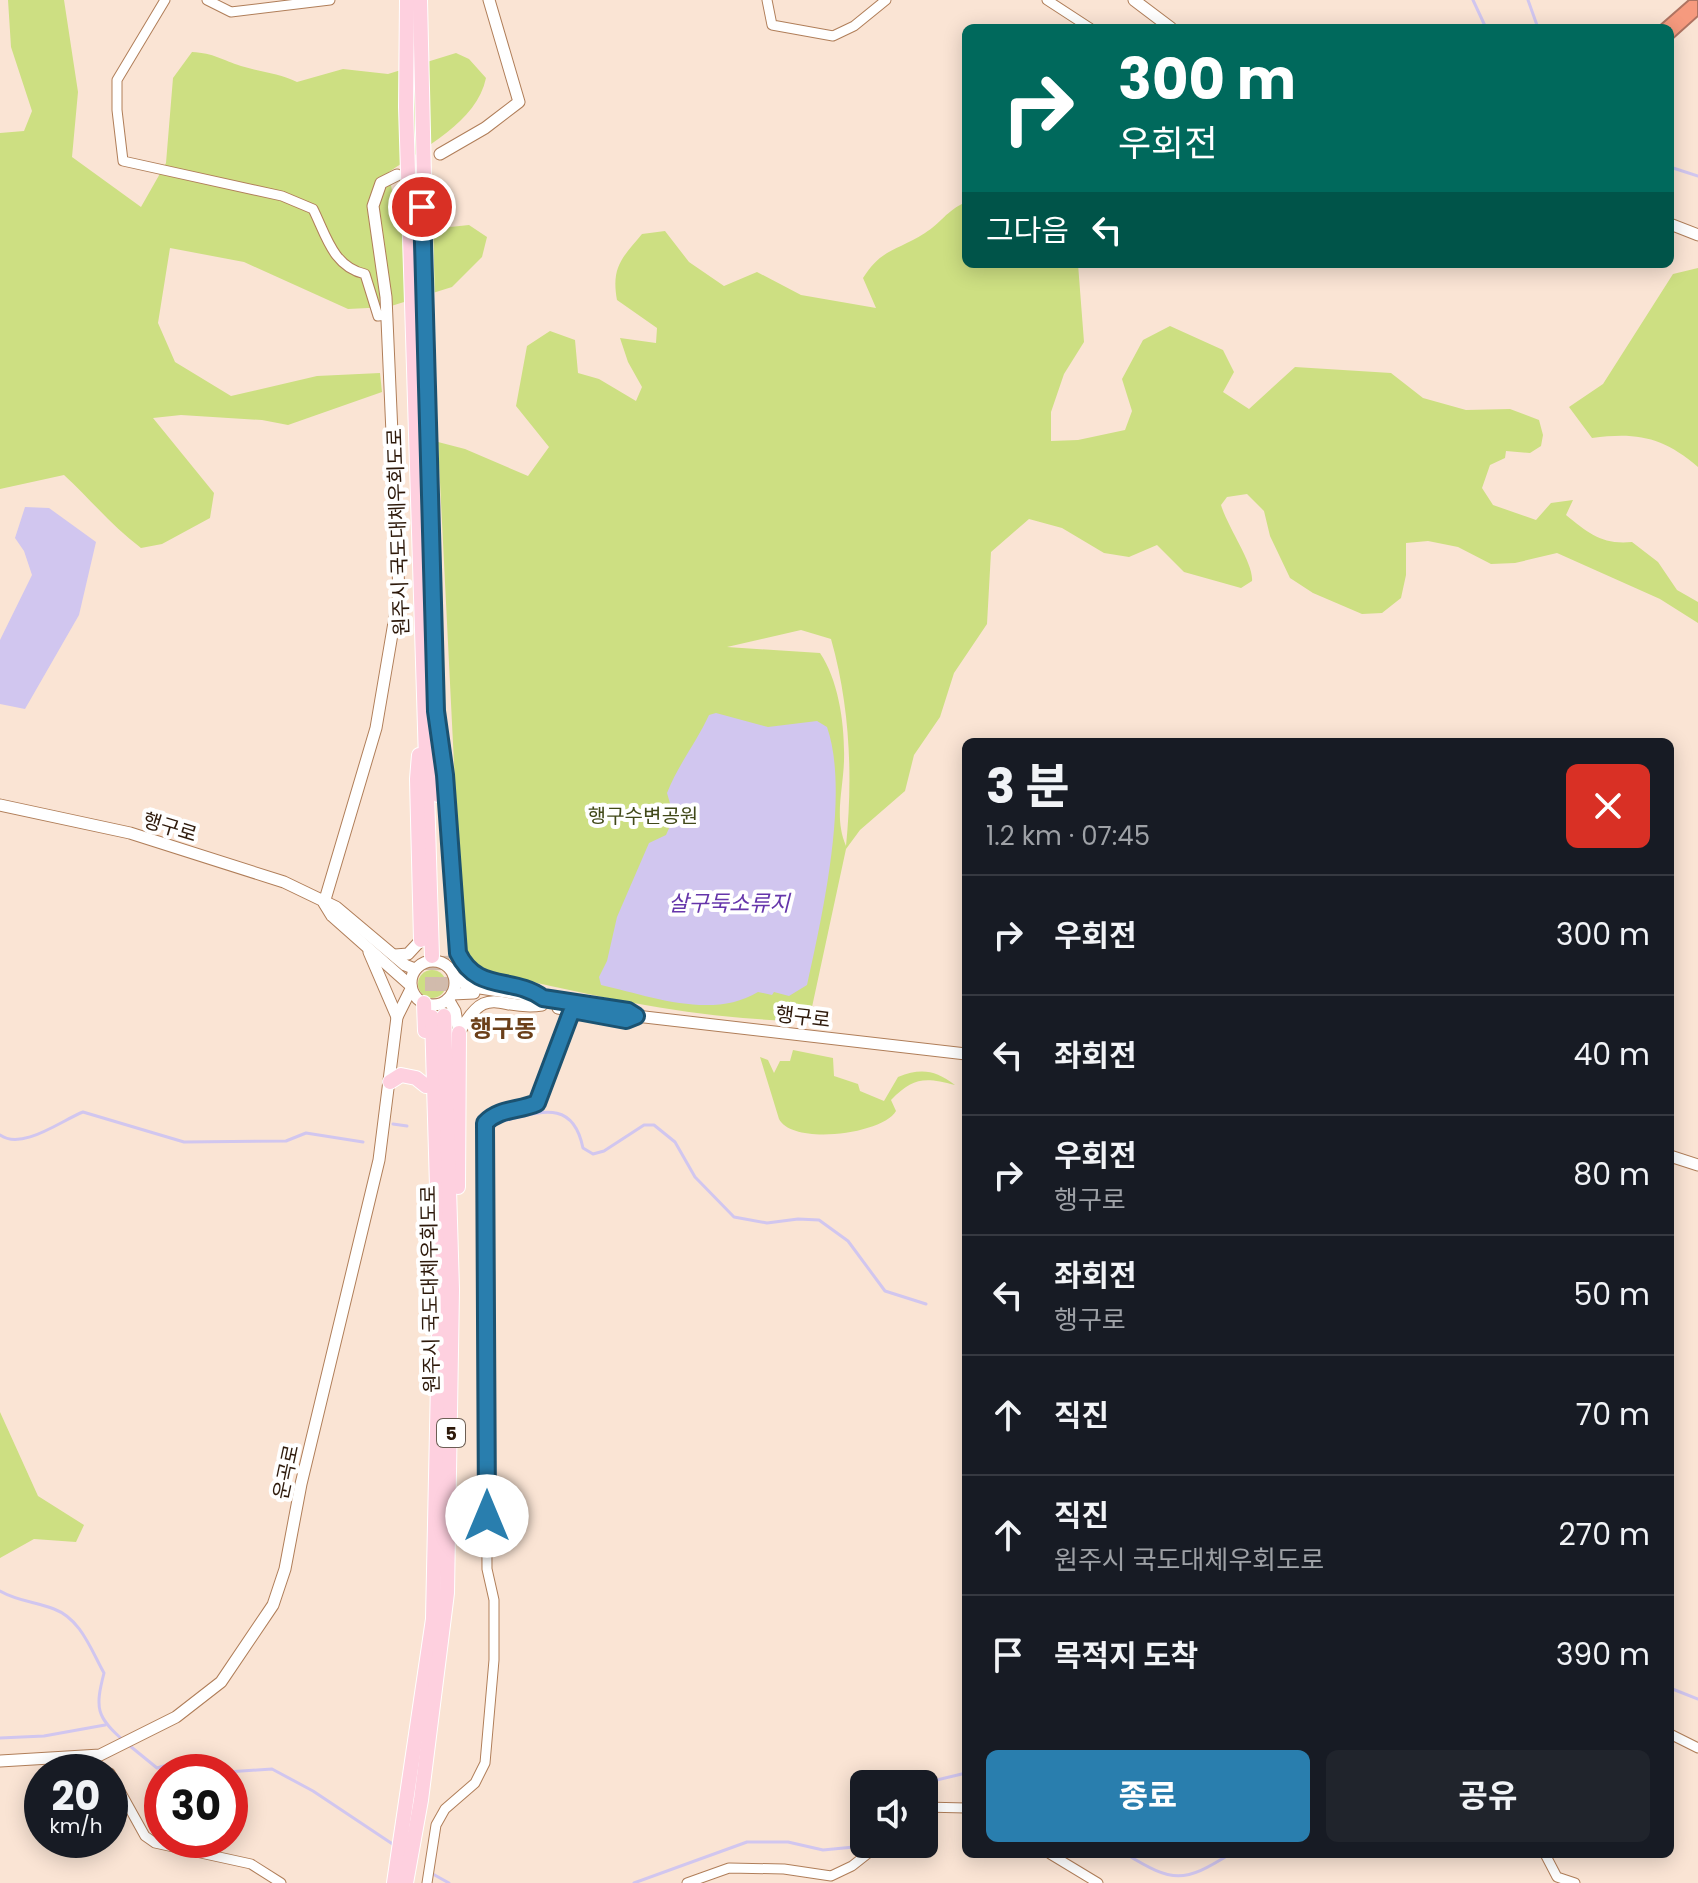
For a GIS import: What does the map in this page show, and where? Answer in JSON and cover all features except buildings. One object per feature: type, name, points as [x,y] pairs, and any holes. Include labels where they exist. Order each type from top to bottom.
[{"type":"highway","points":[[407,0],[413,109]]},
{"type":"highway","points":[[413,109],[420,0]]},
{"type":"highway","name":"원주시 국도대체우회도로","points":[[413,109],[429,711],[428,961]]},
{"type":"highway","points":[[421,940],[417,779],[429,711]]},
{"type":"highway","points":[[429,711],[445,775],[458,953],[453,973]]},
{"type":"highway","points":[[458,953],[464,965],[478,978],[534,991],[543,1002]]},
{"type":"highway","points":[[416,994],[426,1086],[433,1267],[446,1289],[458,1268],[459,1033]]},
{"type":"highway","name":"5","points":[[406,1883],[406,1845],[433,1619],[446,1289],[438,1017]]},
{"type":"highway","points":[[390,1082],[401,1075],[410,1076],[426,1086]]},
{"type":"highway","name":"5","points":[[394,1883],[406,1845]]},
{"type":"street","points":[[165,0],[117,80],[123,161],[282,196],[313,209],[338,260],[354,271],[365,274],[378,316],[387,315]]},
{"type":"street","points":[[207,0],[231,12],[330,0]]},
{"type":"street","points":[[440,154],[485,128],[519,102],[489,0]]},
{"type":"street","points":[[767,0],[772,25],[833,36],[854,26],[886,0]]},
{"type":"street","points":[[1047,0],[1084,24]]},
{"type":"street","points":[[1134,0],[1166,24]]},
{"type":"street","points":[[397,175],[381,183],[373,206],[387,315],[399,593],[376,728],[324,903],[332,916],[416,994]]},
{"type":"street","points":[[1674,226],[1698,235]]},
{"type":"street","name":"행구로","points":[[0,805],[130,833],[273,878],[324,903]]},
{"type":"street","points":[[324,903],[336,907],[405,965],[428,961]]},
{"type":"street","points":[[395,955],[408,954],[421,940],[428,961],[416,994],[397,1017]]},
{"type":"street","points":[[366,945],[397,1017]]},
{"type":"street","name":"행구로","points":[[428,961],[437,961],[467,986],[626,1020],[636,1016]]},
{"type":"street","points":[[453,973],[450,996],[459,1033]]},
{"type":"street","name":"행구로","points":[[416,994],[438,1004],[464,992],[628,1011],[636,1016],[962,1054]]},
{"type":"street","points":[[459,1033],[469,1015],[488,1001],[543,1002]]},
{"type":"street","points":[[427,1883],[436,1825],[445,1809],[475,1783],[485,1763],[494,1660],[494,1600],[487,1569],[485,1123],[492,1115],[524,1109],[537,1103],[572,1010]]},
{"type":"street","name":"운곡로","points":[[0,1761],[103,1753],[176,1717],[221,1682],[273,1605],[285,1569],[301,1484],[379,1160],[397,1017]]},
{"type":"street","points":[[1674,1157],[1698,1165]]},
{"type":"street","points":[[1674,1736],[1698,1748]]},
{"type":"street","points":[[128,1805],[145,1836],[155,1843],[251,1864],[281,1883]]},
{"type":"street","points":[[938,1807],[962,1808]]},
{"type":"street","points":[[810,1883],[852,1866],[862,1858]]},
{"type":"street","points":[[1057,1858],[1098,1883]]},
{"type":"street","points":[[1547,1858],[1557,1877],[1575,1883]]},
{"type":"street","points":[[687,1883],[729,1868],[784,1869],[831,1876]]},
{"type":"green space","points":[[8,0],[64,0],[78,92],[72,157],[141,207],[166,163],[173,78],[192,52],[212,55],[297,82],[343,69],[388,74],[456,53],[469,59],[486,78],[481,94],[460,121],[389,172],[395,210],[450,227],[469,225],[487,237],[482,257],[452,287],[388,307],[348,309],[244,262],[170,248],[158,323],[175,362],[231,396],[317,376],[380,373],[382,392],[288,425],[262,420],[181,415],[153,418],[214,493],[210,518],[162,544],[141,548],[64,475],[0,489],[0,133],[24,131],[32,111],[11,47]]},
{"type":"green space","name":"행구수변공원","points":[[962,204],[962,268],[1078,268],[1084,342],[1064,374],[1051,412],[1051,441],[1078,440],[1125,430],[1132,411],[1122,379],[1143,340],[1170,326],[1223,350],[1234,372],[1223,392],[1249,409],[1295,367],[1391,373],[1423,398],[1466,410],[1510,409],[1539,420],[1543,435],[1541,446],[1530,453],[1506,451],[1505,458],[1490,465],[1482,488],[1493,505],[1536,520],[1551,503],[1573,500],[1566,515],[1604,540],[1632,542],[1658,562],[1677,590],[1698,602],[1698,623],[1660,599],[1557,553],[1515,563],[1491,564],[1458,547],[1428,541],[1406,543],[1406,575],[1401,598],[1382,613],[1362,614],[1313,593],[1290,578],[1270,536],[1264,511],[1247,494],[1227,497],[1221,505],[1252,574],[1252,581],[1241,588],[1184,572],[1157,545],[1129,557],[1104,553],[1062,528],[1029,519],[991,552],[987,624],[954,673],[940,717],[914,755],[905,791],[860,830],[846,849],[809,1021],[701,1014],[499,976],[477,967],[467,954],[462,929],[438,442],[465,449],[528,476],[549,447],[516,406],[527,346],[550,331],[575,340],[578,373],[599,379],[636,401],[642,387],[628,362],[620,338],[656,343],[657,328],[617,300],[616,279],[624,257],[642,234],[665,231],[689,262],[724,286],[757,272],[801,295],[876,308],[863,278],[870,268],[884,255],[931,229]],"holes":[[[801,630],[831,639],[848,742],[846,846],[840,825],[844,761],[842,719],[827,664],[820,653],[727,647]]]},
{"type":"green space","points":[[1698,268],[1698,467],[1673,449],[1649,439],[1623,436],[1592,438],[1569,407],[1603,384],[1673,274]]},
{"type":"green space","points":[[432,970],[442,974],[446,984],[442,994],[432,998],[422,994],[418,984],[422,974]]},
{"type":"green space","points":[[793,1050],[833,1058],[834,1076],[858,1084],[860,1091],[884,1101],[898,1077],[914,1072],[941,1076],[955,1085],[927,1080],[913,1083],[891,1100],[896,1111],[874,1126],[838,1134],[801,1132],[779,1119],[760,1057],[768,1060],[774,1073],[780,1061],[790,1061]]},
{"type":"green space","points":[[0,1412],[38,1496],[84,1525],[76,1542],[34,1539],[0,1558]]},
{"type":"water","points":[[25,507],[49,508],[96,542],[79,615],[25,709],[0,704],[0,640],[32,575],[24,551],[15,538]]},
{"type":"water","name":"살구둑소류지","points":[[716,713],[768,727],[817,721],[827,727],[836,786],[835,820],[826,891],[807,985],[789,996],[758,992],[740,1000],[701,1005],[601,985],[599,977],[607,961],[617,917],[649,843],[666,835],[674,817],[667,793],[709,715]]},
{"type":"waterway","points":[[1473,0],[1484,24]]},
{"type":"waterway","points":[[1528,0],[1537,24]]},
{"type":"waterway","points":[[1674,168],[1698,176]]},
{"type":"waterway","points":[[0,1135],[9,1139],[30,1137],[83,1112],[184,1142],[286,1141],[306,1133],[363,1142]]},
{"type":"waterway","points":[[494,1123],[537,1113],[561,1114],[578,1131],[583,1148],[593,1154],[604,1151],[644,1125],[654,1125],[675,1142],[695,1177],[734,1217],[767,1223],[819,1220],[848,1241],[885,1291],[926,1304]]},
{"type":"waterway","points":[[393,1124],[407,1126]]},
{"type":"waterway","points":[[0,1591],[54,1609],[78,1628],[104,1673],[99,1695],[100,1711],[108,1725],[124,1741]]},
{"type":"waterway","points":[[1674,1690],[1698,1699]]},
{"type":"waterway","points":[[0,1738],[44,1736],[105,1725]]},
{"type":"waterway","points":[[130,1746],[157,1768],[184,1760],[227,1772],[272,1769],[313,1791],[394,1845]]},
{"type":"waterway","points":[[938,1780],[962,1774]]},
{"type":"waterway","points":[[634,1883],[747,1842],[788,1842],[823,1850],[850,1847]]},
{"type":"waterway","points":[[1134,1858],[1156,1870],[1178,1876],[1201,1870],[1223,1858]]},
{"type":"waterway","points":[[431,1873],[449,1883]]},
{"type":"tunnel","points":[[432,956],[432,1017]]},
{"type":"tunnel","points":[[442,956],[444,1016]]},
{"type":"district","name":"행구동","points":[[503,1028]]},
{"type":"route","points":[[422,207],[436,711],[445,775],[458,953],[464,965],[478,978],[534,991],[543,998],[628,1011],[636,1016],[626,1020],[572,1010],[537,1103],[524,1109],[492,1115],[485,1123],[483,1250],[487,1516]]}]
